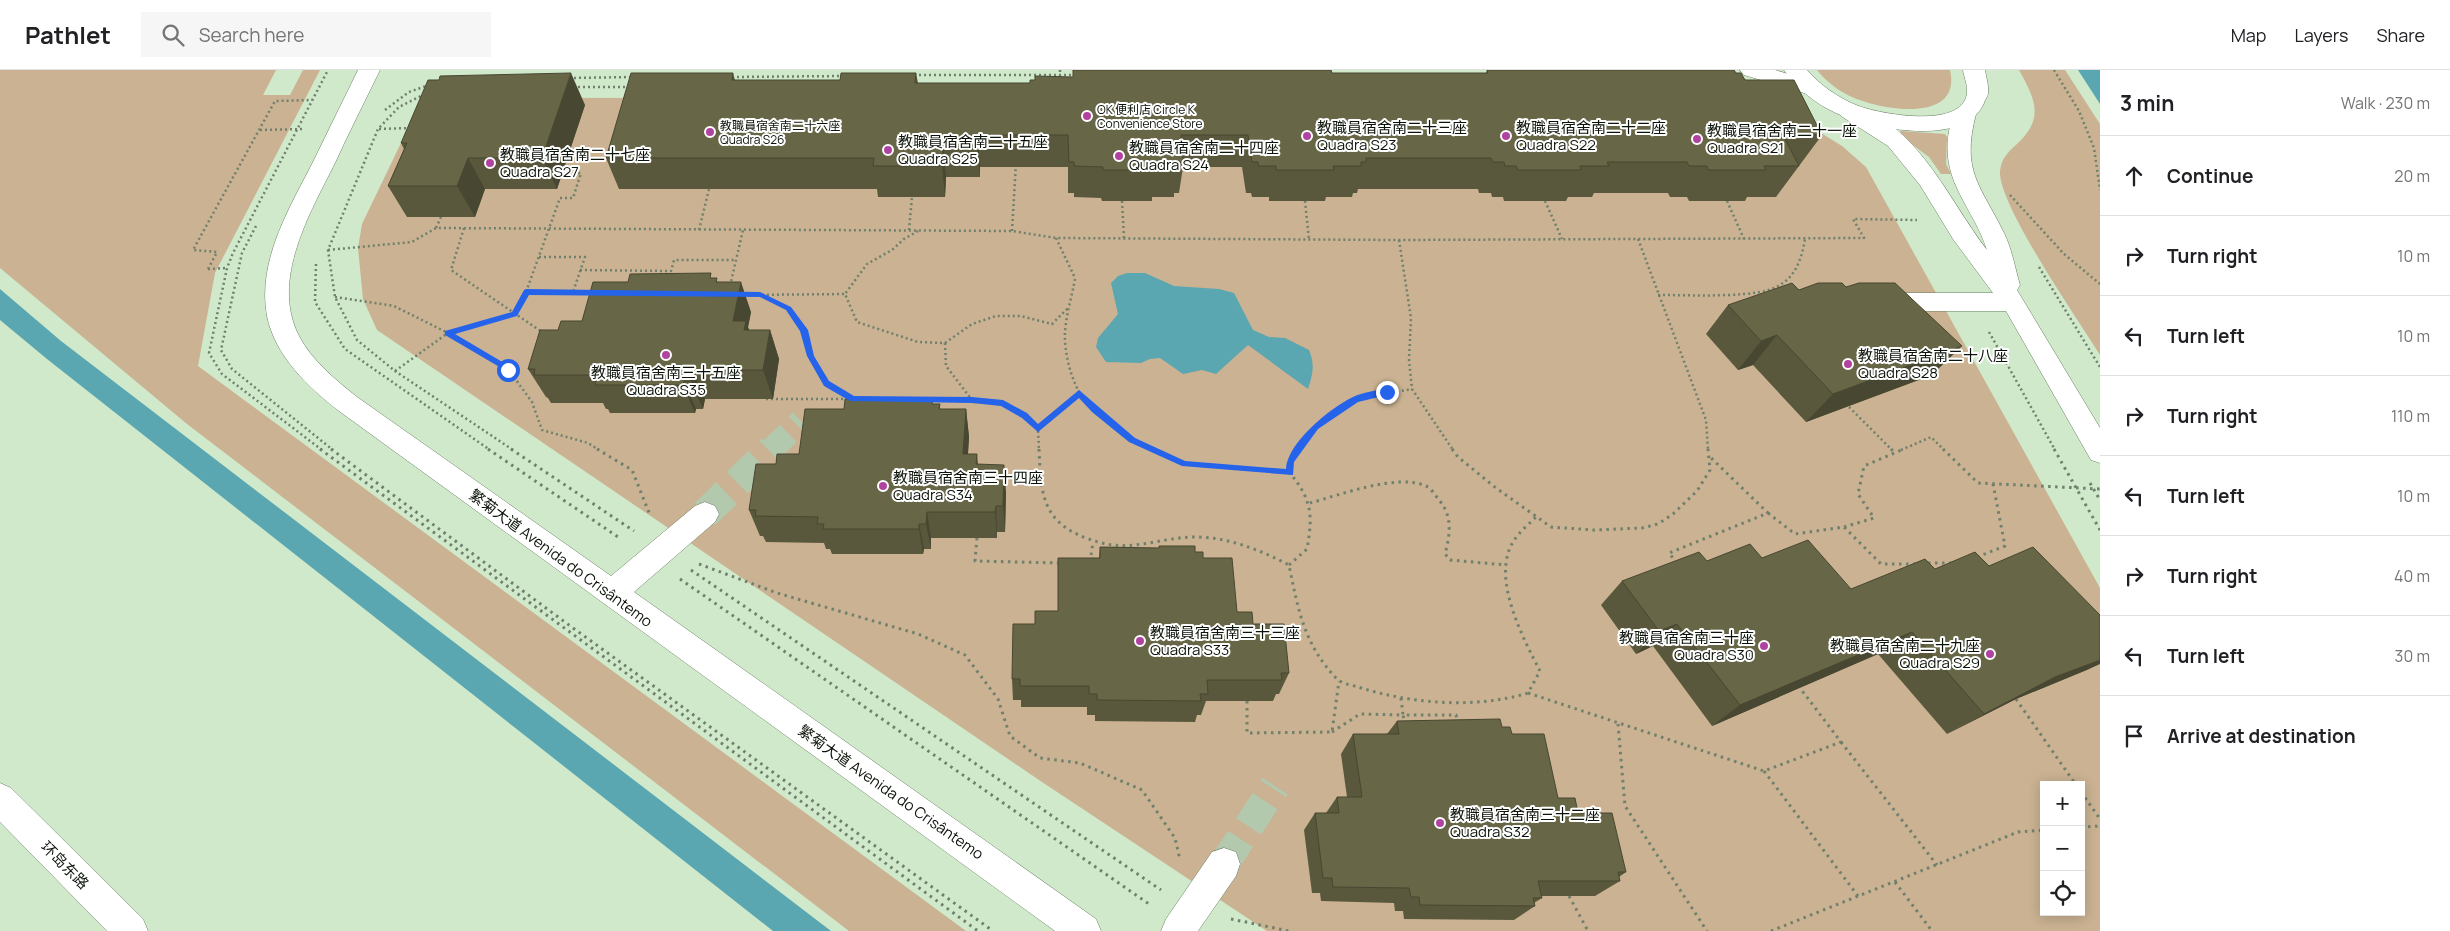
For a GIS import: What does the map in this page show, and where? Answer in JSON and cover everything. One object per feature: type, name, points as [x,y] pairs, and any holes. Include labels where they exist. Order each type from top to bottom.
[{"type":"street","name":"繁菊大道 Avenida do Crisântemo","points":[[369,70],[294,222],[283,250],[277,280],[278,308],[286,334],[300,359],[321,382],[348,404],[1084,931]]},
{"type":"street","points":[[1751,70],[1811,88],[1874,125],[1910,156],[1928,179],[1953,220],[2013,302],[2100,452]]},
{"type":"street","points":[[1795,70],[1811,88]]},
{"type":"street","points":[[1974,70],[1980,87],[1976,102],[1965,114],[1958,134],[1956,153],[1959,171],[1993,234],[2013,302]]},
{"type":"street","points":[[1849,111],[1885,121],[1914,125],[1934,124],[1965,114]]},
{"type":"street","points":[[1858,302],[2013,302]]},
{"type":"street","points":[[611,594],[705,514]]},
{"type":"street","name":"环岛东路","points":[[0,799],[131,931]]},
{"type":"street","points":[[1184,923],[1224,864]]},
{"type":"path","points":[[227,268],[208,269],[217,252],[193,250],[275,101],[312,100],[328,70]]},
{"type":"path","points":[[1060,70],[1060,84]]},
{"type":"path","points":[[2054,70],[2079,111],[2094,148],[2100,190]]},
{"type":"path","points":[[910,76],[1079,75]]},
{"type":"path","points":[[731,77],[850,76]]},
{"type":"path","points":[[562,78],[641,77]]},
{"type":"path","points":[[382,112],[410,92],[438,82]]},
{"type":"path","points":[[569,87],[629,87]]},
{"type":"path","points":[[428,93],[411,99],[384,120],[378,128],[328,250],[335,297],[357,340],[394,371],[1184,923],[1289,931]]},
{"type":"path","points":[[378,128],[413,128]]},
{"type":"path","points":[[260,130],[306,129]]},
{"type":"path","points":[[1012,231],[1016,158]]},
{"type":"path","points":[[394,371],[448,333],[514,314],[526,292],[560,198],[573,198],[580,173],[563,173]]},
{"type":"path","points":[[698,230],[709,189]]},
{"type":"path","points":[[2008,192],[2039,229],[2080,270],[2100,284]]},
{"type":"path","points":[[909,230],[912,197]]},
{"type":"path","points":[[1122,201],[1124,238]]},
{"type":"path","points":[[1306,201],[1309,240]]},
{"type":"path","points":[[1546,201],[1562,239]]},
{"type":"path","points":[[1727,201],[1744,239]]},
{"type":"path","points":[[436,228],[441,217]]},
{"type":"path","points":[[328,250],[412,242],[436,228],[1012,231],[1056,238],[1309,240],[1805,239],[1864,238],[1853,219],[1953,220]]},
{"type":"path","points":[[464,228],[451,270],[540,332],[549,332]]},
{"type":"path","points":[[728,295],[742,230]]},
{"type":"path","points":[[845,294],[867,264],[892,250],[918,230]]},
{"type":"path","points":[[1056,238],[1075,278],[1065,332],[1068,362],[1079,393],[1094,410],[1132,440],[1185,464],[1290,473]]},
{"type":"path","points":[[1399,240],[1411,318],[1409,360],[1412,389],[1435,426],[1458,457],[1496,488],[1551,527],[1594,530],[1642,528],[1658,524],[1673,514],[1696,490],[1710,470],[1706,420],[1638,239]]},
{"type":"path","points":[[1658,295],[1715,296],[1766,292],[1783,285],[1789,278],[1801,256],[1805,239]]},
{"type":"path","points":[[539,257],[585,257],[573,292]]},
{"type":"path","points":[[317,260],[315,302],[345,348],[384,378],[657,555],[1184,923]]},
{"type":"path","points":[[580,270],[671,271],[674,260],[736,260]]},
{"type":"path","points":[[2038,265],[2100,367]]},
{"type":"path","points":[[845,294],[857,322],[918,342],[945,343],[969,324],[998,315],[1020,314],[1052,324],[1069,307],[1075,278]]},
{"type":"path","points":[[526,292],[601,293]]},
{"type":"path","points":[[736,295],[845,294]]},
{"type":"path","points":[[760,295],[788,308],[804,330],[810,356],[826,384],[853,399]]},
{"type":"path","points":[[335,297],[394,306],[448,333],[508,370],[532,402],[542,430],[588,442],[632,470],[657,555]]},
{"type":"path","points":[[1986,327],[2100,530]]},
{"type":"path","points":[[945,343],[946,366],[958,385],[972,400]]},
{"type":"path","points":[[1289,565],[1307,550],[1312,522],[1310,503],[1290,473],[1290,461],[1315,427],[1355,399],[1412,389]]},
{"type":"path","points":[[1038,428],[1079,393]]},
{"type":"path","points":[[766,399],[893,399]]},
{"type":"path","points":[[872,408],[873,399]]},
{"type":"path","points":[[923,400],[972,400],[1003,403],[1024,416],[1038,428],[1044,495],[1051,515],[1067,530],[1093,542],[1120,548],[1194,537],[1239,543],[1289,565]]},
{"type":"path","points":[[1849,406],[1894,452]]},
{"type":"path","points":[[1709,455],[1768,513],[1795,534],[1844,527],[1874,518],[1858,494],[1864,466],[1931,437],[1978,483],[2100,489]]},
{"type":"path","points":[[1310,503],[1365,487],[1399,483],[1427,486],[1445,504],[1451,532],[1445,554],[1450,560],[1506,565]]},
{"type":"path","points":[[1972,559],[2005,546],[1993,484]]},
{"type":"path","points":[[1680,568],[1669,553],[1768,513]]},
{"type":"path","points":[[1528,693],[1540,671],[1526,643],[1511,603],[1504,573],[1512,544],[1537,516]]},
{"type":"path","points":[[1844,527],[1881,564],[1918,564]]},
{"type":"path","points":[[977,538],[975,561],[1071,563]]},
{"type":"path","points":[[1090,564],[1093,542]]},
{"type":"path","points":[[1163,542],[1164,549]]},
{"type":"path","points":[[657,555],[777,593],[918,634],[965,655],[998,699],[1010,736],[1040,758],[1080,763],[1142,790],[1176,838],[1184,923]]},
{"type":"path","points":[[1927,563],[1954,563]]},
{"type":"path","points":[[1081,564],[1100,564]]},
{"type":"path","points":[[1289,565],[1300,619],[1314,650],[1339,681],[1374,692],[1420,701],[1501,701],[1528,693],[1618,724],[1764,770],[1858,896]]},
{"type":"path","points":[[1332,732],[1339,681]]},
{"type":"path","points":[[1800,688],[1938,864]]},
{"type":"path","points":[[1400,698],[1407,732]]},
{"type":"path","points":[[2016,699],[2073,781]]},
{"type":"path","points":[[1247,701],[1247,733],[1332,732],[1360,714],[1456,714],[1459,731]]},
{"type":"path","points":[[1618,724],[1625,806],[1707,931]]},
{"type":"path","points":[[1764,770],[1841,742]]},
{"type":"path","points":[[2085,798],[2100,819]]},
{"type":"path","points":[[2085,828],[2100,826]]},
{"type":"path","points":[[1771,931],[2018,832],[2040,830]]},
{"type":"path","points":[[1895,882],[1932,931]]},
{"type":"path","points":[[1569,896],[1588,931]]},
{"type":"shaded area","points":[[0,70],[276,70],[263,95],[290,95],[303,70],[320,70],[215,273],[198,366],[966,931],[849,931],[187,424],[0,268]]},
{"type":"shaded area","points":[[1817,70],[1950,70],[1950,88],[1943,100],[1930,106],[1913,109],[1895,108],[1876,105],[1846,94],[1830,84]]},
{"type":"shaded area","points":[[2019,70],[2065,70],[2100,124],[2100,355],[2042,264],[2012,210],[2003,188],[2000,172],[2003,160],[2007,153],[2026,135],[2034,117],[2033,99]]},
{"type":"shaded area","points":[[1720,97],[1816,130],[1842,146],[1866,167],[2100,588],[2100,931],[1267,931],[1039,780],[377,330],[363,299],[358,248],[362,224],[414,116],[486,98]]},
{"type":"shaded area","points":[[1900,131],[1945,134],[1947,137],[1946,164],[1951,174],[1941,174],[1929,157],[1902,137]]},
{"type":"water","points":[[2078,70],[2100,70],[2100,104]]},
{"type":"water","points":[[1127,273],[1145,273],[1174,286],[1219,289],[1234,293],[1253,330],[1269,337],[1285,338],[1309,350],[1313,369],[1308,389],[1248,345],[1216,374],[1202,370],[1183,374],[1160,358],[1150,359],[1141,363],[1106,362],[1096,347],[1098,338],[1118,314],[1111,283],[1118,276]]},
{"type":"water","points":[[0,289],[61,341],[831,931],[773,931],[0,320]]},
{"type":"building","points":[[1073,70],[1331,70],[1332,73],[1488,73],[1487,70],[1734,70],[1736,73],[1741,73],[1745,80],[1794,80],[1822,135],[1783,135],[1799,166],[1764,166],[1766,170],[1708,170],[1707,166],[1689,166],[1687,162],[1607,162],[1609,166],[1580,166],[1581,170],[1518,170],[1516,166],[1505,166],[1504,162],[1493,162],[1491,158],[1366,158],[1366,162],[1361,162],[1361,166],[1333,166],[1334,170],[1276,170],[1276,166],[1258,166],[1258,162],[1252,162],[1248,135],[1181,135],[1183,162],[1177,162],[1178,166],[1155,166],[1155,170],[1103,170],[1103,167],[1074,166],[1074,162],[1069,162],[1068,135],[978,135],[977,146],[943,146],[942,166],[873,166],[874,158],[606,158],[631,73],[733,73],[732,80],[840,80],[841,73],[916,73],[915,83],[1030,83],[1030,80],[1035,80],[1035,76],[1073,77]]},
{"type":"building","points":[[571,73],[542,158],[468,158],[457,186],[388,186],[407,143],[401,143],[428,80],[439,80],[440,76]]},
{"type":"building","points":[[711,273],[710,278],[717,278],[716,282],[741,282],[733,321],[746,321],[744,330],[770,330],[763,370],[693,370],[691,381],[684,381],[683,385],[595,385],[596,380],[590,380],[592,375],[534,375],[535,369],[528,369],[540,330],[558,330],[561,321],[582,321],[593,282],[628,282],[630,274]]},
{"type":"building","points":[[1792,283],[1799,290],[1818,283],[1842,283],[1846,287],[1859,283],[1895,283],[1962,346],[1833,394],[1777,335],[1761,341],[1728,305]]},
{"type":"building","name":"教職員宿舍南三十四座 Quadra S34","points":[[933,398],[932,404],[940,404],[939,409],[966,409],[963,454],[977,454],[976,464],[1004,465],[1003,506],[996,506],[995,512],[927,512],[926,524],[919,524],[919,529],[823,529],[824,524],[817,524],[818,517],[755,516],[756,510],[749,510],[756,464],[776,464],[777,454],[799,454],[805,409],[844,409],[845,399]]},
{"type":"building","points":[[1808,540],[1851,589],[1925,559],[1935,569],[1975,552],[1989,566],[2033,547],[2100,615],[2100,660],[2055,677],[1984,714],[1912,632],[1740,705],[1677,624],[1659,631],[1622,581],[1699,552],[1707,561],[1750,544],[1762,558]]},
{"type":"building","name":"教職員宿舍南三十三座 Quadra S33","points":[[1159,546],[1195,546],[1195,552],[1203,552],[1203,558],[1232,558],[1237,612],[1252,612],[1253,624],[1284,624],[1289,673],[1281,673],[1282,680],[1207,680],[1208,694],[1200,694],[1201,701],[1097,700],[1097,694],[1089,694],[1089,686],[1020,686],[1020,679],[1012,679],[1013,624],[1035,624],[1035,611],[1058,611],[1058,558],[1100,558],[1100,547],[1159,548]]},
{"type":"building","name":"教職員宿舍南三十二座 Quadra S32","points":[[1500,719],[1502,727],[1510,727],[1512,734],[1544,734],[1558,798],[1575,798],[1578,813],[1612,813],[1626,872],[1618,872],[1620,881],[1538,881],[1542,898],[1533,898],[1535,906],[1420,905],[1419,897],[1411,897],[1409,888],[1333,887],[1332,878],[1323,878],[1315,813],[1339,813],[1337,797],[1362,797],[1353,734],[1399,734],[1397,721]]},
{"type":"tunnel","points":[[771,450],[801,421]]},
{"type":"tunnel","points":[[705,514],[772,449]]},
{"type":"tunnel","points":[[1224,864],[1275,786]]},
{"type":"place","name":"OK 便利店 Circle K Convenience Store","points":[[1087,116]]},
{"type":"place","name":"教職員宿舍南二十六座 Quadra S26","points":[[710,132]]},
{"type":"place","name":"教職員宿舍南二十三座 Quadra S23","points":[[1307,136]]},
{"type":"place","name":"教職員宿舍南二十二座 Quadra S22","points":[[1506,136]]},
{"type":"place","name":"教職員宿舍南二十一座 Quadra S21","points":[[1697,139]]},
{"type":"place","name":"教職員宿舍南二十五座 Quadra S25","points":[[888,150]]},
{"type":"place","name":"教職員宿舍南二十四座 Quadra S24","points":[[1119,156]]},
{"type":"place","name":"教職員宿舍南二十七座 Quadra S27","points":[[490,163]]},
{"type":"place","name":"教職員宿舍南三十五座 Quadra S35","points":[[666,355]]},
{"type":"place","name":"教職員宿舍南二十八座 Quadra S28","points":[[1848,364]]},
{"type":"place","name":"教職員宿舍南三十四座 Quadra S34","points":[[883,486]]},
{"type":"place","name":"教職員宿舍南三十三座 Quadra S33","points":[[1140,641]]},
{"type":"place","name":"教職員宿舍南三十座 Quadra S30","points":[[1764,646]]},
{"type":"place","name":"教職員宿舍南二十九座 Quadra S29","points":[[1990,654]]},
{"type":"place","name":"教職員宿舍南三十二座 Quadra S32","points":[[1440,823]]},
{"type":"route","points":[[508,370],[448,333],[514,314],[526,292],[760,295],[788,308],[804,330],[810,356],[826,384],[853,399],[983,400],[1003,403],[1024,416],[1038,428],[1079,393],[1094,410],[1132,440],[1185,464],[1290,473],[1290,461],[1315,427],[1355,399],[1387,392]]}]
